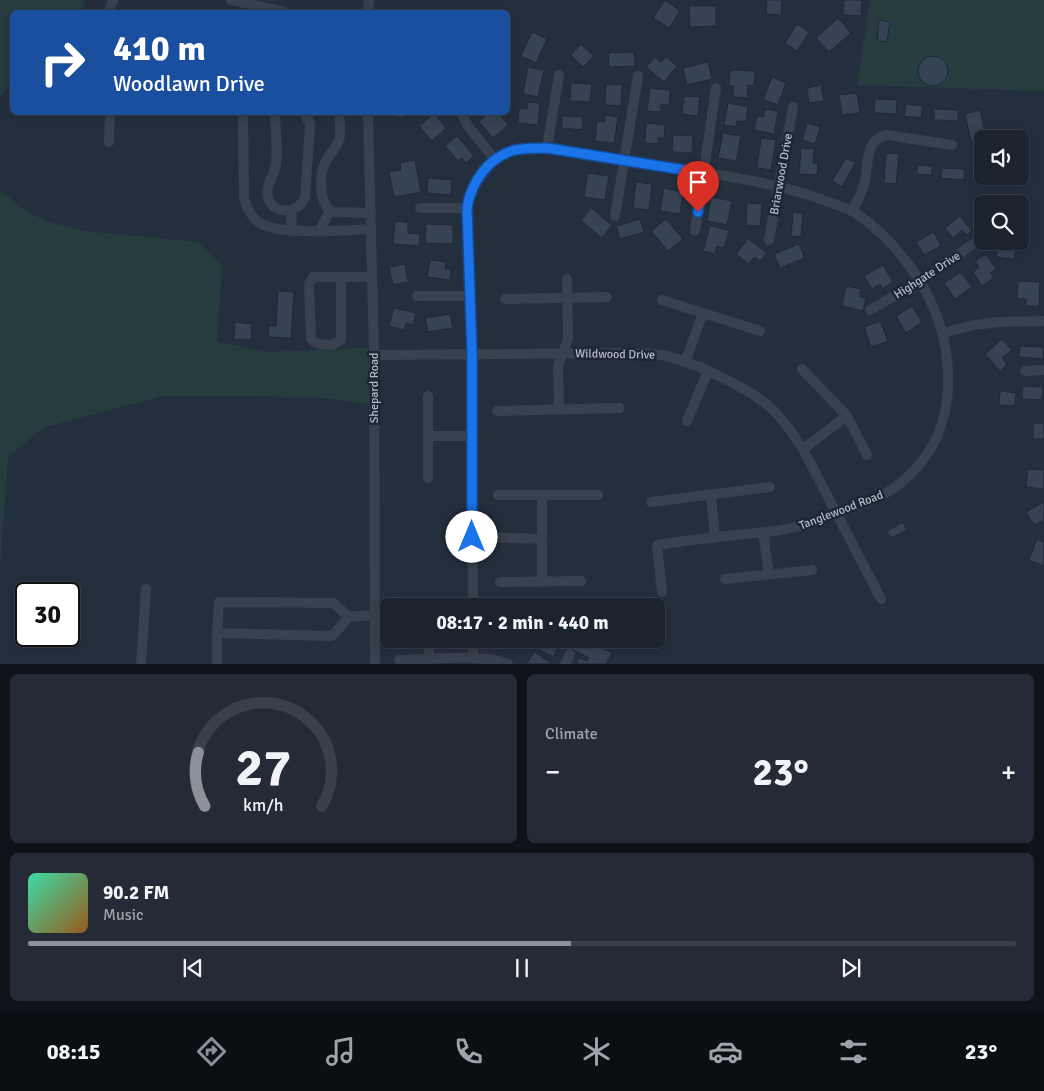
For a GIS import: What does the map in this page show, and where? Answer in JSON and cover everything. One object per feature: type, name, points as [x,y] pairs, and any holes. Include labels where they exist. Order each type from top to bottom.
[{"type":"street","points":[[231,0],[275,10]]},
{"type":"street","points":[[547,148],[559,76]]},
{"type":"street","points":[[615,216],[638,76]]},
{"type":"street","points":[[695,231],[716,88]]},
{"type":"street","name":"Briarwood Drive","points":[[769,240],[792,107]]},
{"type":"street","points":[[109,142],[110,115]]},
{"type":"street","points":[[243,115],[244,198],[248,210],[259,223],[281,231],[371,230]]},
{"type":"street","points":[[275,115],[276,162],[268,185],[267,195],[271,204],[281,210],[291,210],[303,204],[305,198],[310,124],[306,115]]},
{"type":"street","points":[[339,115],[340,138],[324,162],[322,194],[330,210],[333,212],[371,213]]},
{"type":"street","name":"Shepard Road","points":[[368,115],[374,355],[375,664]]},
{"type":"street","points":[[462,115],[468,126],[495,160]]},
{"type":"street","points":[[852,211],[865,183],[870,147],[880,137],[887,135],[952,145]]},
{"type":"street","name":"Tanglewood Road","points":[[473,598],[472,354],[467,208],[470,194],[483,170],[495,160],[513,150],[528,148],[547,148],[779,187],[809,195],[852,211],[869,224],[903,257],[920,281],[934,307],[943,333],[948,367],[948,392],[944,418],[934,444],[914,470],[894,488],[872,500],[795,528],[657,545],[662,592]]},
{"type":"street","points":[[420,208],[467,208]]},
{"type":"street","points":[[291,210],[292,231]]},
{"type":"street","points":[[320,230],[330,210]]},
{"type":"street","name":"Highgate Drive","points":[[870,310],[920,281],[974,244]]},
{"type":"street","points":[[341,278],[341,340],[337,343],[319,345],[311,339],[309,284],[313,277],[372,277]]},
{"type":"street","points":[[559,410],[558,366],[568,338],[567,279]]},
{"type":"street","points":[[417,296],[469,296]]},
{"type":"street","points":[[505,299],[608,297]]},
{"type":"street","points":[[662,300],[760,331]]},
{"type":"street","points":[[686,362],[702,313]]},
{"type":"street","points":[[943,333],[974,325],[1044,321]]},
{"type":"street","name":"Wildwood Drive","points":[[374,355],[639,353],[662,355],[708,371],[759,399],[775,411],[788,427],[803,449],[881,599]]},
{"type":"street","points":[[802,369],[846,416],[867,455]]},
{"type":"street","points":[[1024,371],[1044,370]]},
{"type":"street","points":[[687,421],[708,371]]},
{"type":"street","points":[[428,396],[428,478]]},
{"type":"street","points":[[497,411],[619,408]]},
{"type":"street","points":[[803,449],[846,416]]},
{"type":"street","points":[[428,436],[472,436]]},
{"type":"street","points":[[651,502],[770,487]]},
{"type":"street","points":[[498,495],[598,495]]},
{"type":"street","points":[[542,495],[542,582]]},
{"type":"street","points":[[710,495],[716,537]]},
{"type":"street","points":[[763,532],[769,574]]},
{"type":"street","points":[[472,537],[542,538]]},
{"type":"street","points":[[725,579],[812,570]]},
{"type":"street","points":[[500,582],[581,581]]},
{"type":"street","points":[[141,664],[146,589]]},
{"type":"street","points":[[217,664],[219,602],[333,603],[349,617]]},
{"type":"street","points":[[217,633],[332,636],[349,617],[375,615]]},
{"type":"street","points":[[429,648],[429,662]]},
{"type":"street","points":[[473,648],[474,658]]},
{"type":"street","points":[[565,664],[570,654]]},
{"type":"street","points":[[399,660],[429,662],[474,658],[496,659],[508,664]]},
{"type":"green space","points":[[0,0],[83,0],[85,10],[10,10],[10,85],[0,96]]},
{"type":"green space","points":[[870,0],[1044,0],[1044,91],[857,85]]},
{"type":"green space","points":[[0,191],[27,212],[50,222],[85,231],[198,242],[222,265],[217,341],[264,352],[368,348],[369,405],[322,398],[162,396],[42,428],[8,457],[0,566]]},
{"type":"building","points":[[665,0],[680,11],[669,28],[653,18]]},
{"type":"building","points":[[767,0],[782,0],[781,15],[766,14]]},
{"type":"building","points":[[844,0],[862,0],[861,16],[843,15]]},
{"type":"building","points":[[689,6],[716,6],[716,26],[690,27]]},
{"type":"building","points":[[838,18],[851,33],[829,52],[816,38]]},
{"type":"building","points":[[879,20],[890,22],[887,42],[877,41]]},
{"type":"building","points":[[797,24],[809,32],[797,51],[785,43]]},
{"type":"building","points":[[532,32],[547,39],[536,63],[521,56]]},
{"type":"building","points":[[581,44],[594,56],[583,67],[571,55]]},
{"type":"building","points":[[634,52],[635,66],[609,67],[608,53]]},
{"type":"building","points":[[933,56],[944,60],[948,71],[944,82],[933,86],[922,82],[918,71],[922,60]]},
{"type":"building","points":[[655,57],[661,62],[666,57],[677,66],[664,82],[646,67]]},
{"type":"building","points":[[708,62],[712,79],[687,85],[683,68]]},
{"type":"building","points":[[528,67],[544,70],[538,97],[523,94]]},
{"type":"building","points":[[730,70],[755,71],[754,86],[748,85],[747,98],[733,97],[734,86],[729,86]]},
{"type":"building","points":[[772,77],[786,83],[778,105],[763,99]]},
{"type":"building","points":[[571,83],[592,84],[590,102],[570,101]]},
{"type":"building","points":[[606,84],[622,85],[621,106],[605,105]]},
{"type":"building","points":[[821,85],[824,101],[809,103],[807,88]]},
{"type":"building","points":[[650,88],[670,90],[669,105],[661,104],[660,112],[647,111]]},
{"type":"building","points":[[857,93],[860,113],[842,115],[839,95]]},
{"type":"building","points":[[684,96],[700,97],[698,116],[682,114]]},
{"type":"building","points":[[875,99],[897,100],[896,114],[874,113]]},
{"type":"building","points":[[528,102],[540,103],[538,125],[518,123],[519,108],[527,109]]},
{"type":"building","points":[[728,103],[748,107],[746,122],[737,121],[736,127],[724,125]]},
{"type":"building","points":[[906,104],[923,106],[921,118],[904,116]]},
{"type":"building","points":[[765,109],[778,111],[774,134],[754,130],[757,116],[763,117]]},
{"type":"building","points":[[934,109],[958,110],[958,121],[934,120]]},
{"type":"building","points":[[980,110],[984,130],[974,130],[974,140],[971,141],[965,114]]},
{"type":"building","points":[[397,115],[408,115],[399,119]]},
{"type":"building","points":[[432,115],[436,115],[446,128],[432,141],[419,126]]},
{"type":"building","points":[[486,115],[500,115],[508,125],[493,138],[479,122]]},
{"type":"building","points":[[605,115],[618,117],[614,143],[595,141],[597,121],[605,122]]},
{"type":"building","points":[[562,116],[583,117],[582,130],[562,128]]},
{"type":"building","points":[[646,123],[665,125],[664,138],[658,138],[658,144],[645,143]]},
{"type":"building","points":[[807,123],[820,127],[815,144],[802,140]]},
{"type":"building","points":[[723,133],[741,136],[736,161],[718,158]]},
{"type":"building","points":[[673,135],[693,136],[692,153],[672,152]]},
{"type":"building","points":[[457,136],[474,156],[466,163],[462,158],[458,161],[445,146]]},
{"type":"building","points":[[761,138],[776,140],[771,170],[757,168]]},
{"type":"building","points":[[801,148],[814,149],[813,163],[818,163],[817,175],[799,174]]},
{"type":"building","points":[[886,153],[899,154],[896,184],[884,183]]},
{"type":"building","points":[[846,158],[855,163],[842,187],[832,181]]},
{"type":"building","points":[[415,160],[421,192],[394,197],[389,172],[401,170],[400,163]]},
{"type":"building","points":[[917,165],[932,166],[932,175],[917,174]]},
{"type":"building","points":[[942,168],[965,169],[964,180],[941,178]]},
{"type":"building","points":[[588,173],[609,176],[605,200],[584,197]]},
{"type":"building","points":[[428,178],[452,180],[451,195],[427,193]]},
{"type":"building","points":[[636,182],[652,184],[649,210],[633,208]]},
{"type":"building","points":[[664,188],[683,192],[680,214],[660,211]]},
{"type":"building","points":[[711,197],[732,201],[727,225],[707,221]]},
{"type":"building","points":[[747,203],[762,204],[760,226],[746,225]]},
{"type":"building","points":[[591,208],[612,225],[602,238],[581,221]]},
{"type":"building","points":[[793,212],[803,213],[801,237],[791,236]]},
{"type":"building","points":[[960,216],[972,231],[967,235],[962,230],[953,238],[945,228]]},
{"type":"building","points":[[640,219],[644,232],[620,239],[616,226]]},
{"type":"building","points":[[666,219],[683,239],[668,251],[651,231]]},
{"type":"building","points":[[395,221],[408,222],[408,233],[420,234],[419,246],[393,244]]},
{"type":"building","points":[[426,224],[453,225],[453,244],[425,243]]},
{"type":"building","points":[[710,225],[729,231],[724,248],[717,246],[715,254],[703,251]]},
{"type":"building","points":[[934,232],[941,246],[924,255],[916,242]]},
{"type":"building","points":[[748,239],[767,253],[760,261],[754,257],[749,264],[736,254]]},
{"type":"building","points":[[799,244],[805,258],[780,268],[774,254]]},
{"type":"building","points":[[997,250],[1016,250],[1014,259],[996,257]]},
{"type":"building","points":[[986,254],[996,269],[990,273],[994,278],[982,286],[973,272],[979,267],[975,261]]},
{"type":"building","points":[[430,260],[446,262],[445,269],[451,269],[450,280],[427,277]]},
{"type":"building","points":[[405,264],[408,282],[393,285],[389,267]]},
{"type":"building","points":[[883,265],[893,282],[882,289],[880,284],[872,289],[864,276]]},
{"type":"building","points":[[961,272],[972,287],[955,299],[944,283]]},
{"type":"building","points":[[1018,281],[1040,282],[1039,306],[1026,306],[1026,299],[1017,299]]},
{"type":"building","points":[[846,286],[861,289],[860,297],[866,298],[863,311],[842,306]]},
{"type":"building","points":[[278,291],[294,292],[291,338],[268,337],[269,326],[276,326]]},
{"type":"building","points":[[912,306],[922,322],[906,333],[896,316]]},
{"type":"building","points":[[394,308],[416,313],[413,325],[406,323],[404,330],[389,326]]},
{"type":"building","points":[[450,314],[453,328],[428,332],[425,318]]},
{"type":"building","points":[[880,321],[888,341],[871,347],[864,327]]},
{"type":"building","points":[[235,322],[252,324],[251,340],[234,339]]},
{"type":"building","points":[[1002,339],[1012,350],[1002,358],[1007,364],[1000,371],[985,354]]},
{"type":"building","points":[[1020,346],[1044,347],[1043,359],[1019,357]]},
{"type":"building","points":[[1023,386],[1043,387],[1042,400],[1022,399]]},
{"type":"building","points":[[1000,391],[1016,393],[1015,406],[999,405]]},
{"type":"building","points":[[1033,423],[1044,423],[1044,439],[1033,439]]},
{"type":"building","points":[[1028,469],[1044,470],[1044,489],[1026,487]]},
{"type":"building","points":[[1044,502],[1044,520],[1034,525],[1026,512]]},
{"type":"building","points":[[903,522],[907,530],[891,538],[887,531]]},
{"type":"building","points":[[1037,539],[1044,542],[1044,566],[1029,560]]},
{"type":"building","points":[[536,648],[558,648],[553,657]]},
{"type":"building","points":[[570,648],[602,648],[612,653],[606,664],[576,664],[579,658],[587,661],[589,658]]},
{"type":"building","points":[[534,652],[553,664],[526,664]]},
{"type":"route","points":[[472,537],[472,354],[467,208],[470,194],[483,170],[495,160],[513,150],[547,148],[703,173],[698,212]]}]
